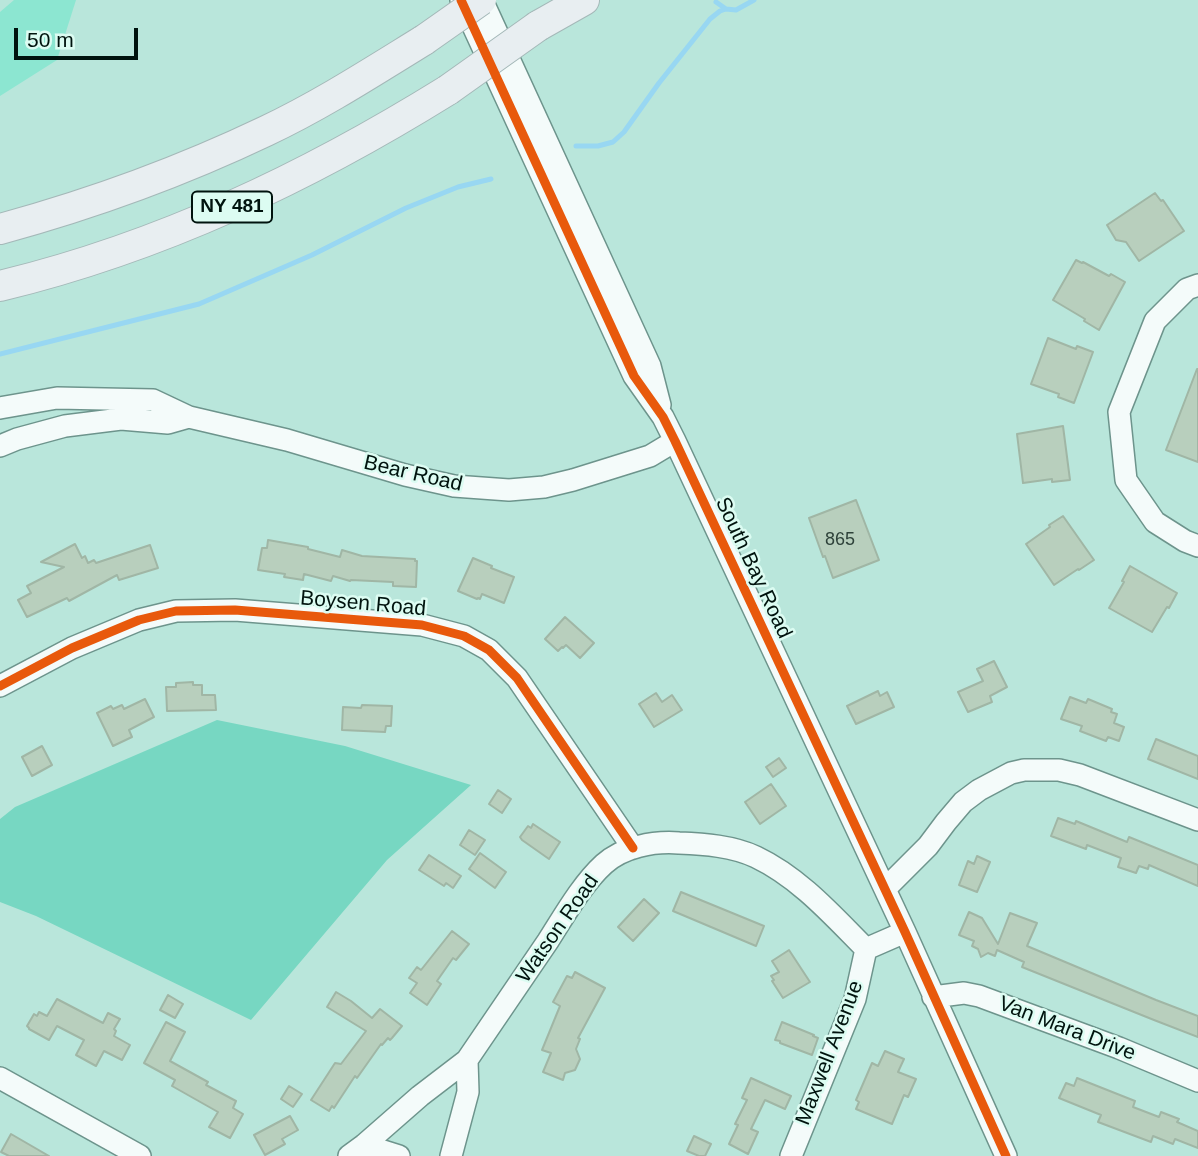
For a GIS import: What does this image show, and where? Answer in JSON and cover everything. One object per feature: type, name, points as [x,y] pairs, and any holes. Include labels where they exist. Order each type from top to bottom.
[{"type":"highway","points":[[424,40],[463,0]]},
{"type":"highway","name":"NY 481","points":[[0,229],[99,200],[156,179],[267,130],[321,102],[424,40],[482,0]]},
{"type":"highway","name":"NY 481","points":[[0,286],[128,248],[241,203],[296,177],[448,90],[538,26],[569,0]]},
{"type":"highway","points":[[538,26],[584,0]]},
{"type":"street","name":"South Bay Road","points":[[463,0],[634,376],[663,417],[675,441],[905,932],[1006,1156]]},
{"type":"street","name":"South Bay Road","points":[[482,0],[650,366],[663,417]]},
{"type":"street","points":[[1198,285],[1187,289],[1154,321],[1119,412],[1126,480],[1155,522],[1198,546]]},
{"type":"street","name":"Bear Road","points":[[0,408],[57,398],[152,400],[189,418],[287,440],[405,475],[454,486],[509,490],[544,487],[573,480],[650,456],[675,441]]},
{"type":"street","name":"Bear Road","points":[[0,446],[65,426],[121,419],[168,423],[189,418]]},
{"type":"street","name":"Boysen Road","points":[[0,686],[72,648],[139,620],[176,611],[235,610],[422,625],[464,636],[489,650],[517,678],[633,848]]},
{"type":"street","points":[[885,889],[928,846],[963,802],[1011,773],[1024,770],[1059,770],[1080,775],[1198,820]]},
{"type":"street","name":"Watson Road","points":[[357,1150],[467,1060],[578,896],[602,866],[616,855],[633,848],[668,842],[710,844],[755,856],[783,872],[814,897],[866,949]]},
{"type":"street","points":[[866,949],[905,932]]},
{"type":"street","name":"Maxwell Avenue","points":[[791,1156],[855,999],[866,949]]},
{"type":"street","name":"Van Mara Drive","points":[[933,997],[964,993],[979,996],[1119,1048],[1198,1081]]},
{"type":"street","points":[[451,1156],[468,1092],[467,1060]]},
{"type":"street","points":[[0,1079],[107,1147],[140,1156]]},
{"type":"street","points":[[357,1150],[399,1156]]},
{"type":"green space","points":[[14,0],[76,0],[57,60],[0,96],[0,12]]},
{"type":"green space","points":[[217,720],[345,746],[471,785],[387,860],[251,1020],[36,916],[0,902],[0,819],[15,807]]},
{"type":"building","points":[[1155,193],[1163,200],[1184,231],[1139,261],[1126,242],[1116,240],[1107,225]]},
{"type":"building","points":[[1076,260],[1125,282],[1099,330],[1053,300]]},
{"type":"building","points":[[1048,338],[1076,349],[1077,346],[1093,352],[1074,403],[1058,397],[1059,394],[1031,384]]},
{"type":"building","points":[[1198,369],[1198,462],[1166,450]]},
{"type":"building","points":[[1063,426],[1070,480],[1052,482],[1052,479],[1023,483],[1017,434]]},
{"type":"building","points":[[856,500],[879,560],[833,578],[809,518]]},
{"type":"building","points":[[1063,516],[1094,560],[1054,585],[1026,544]]},
{"type":"building","points":[[268,540],[308,547],[340,557],[342,550],[362,556],[415,559],[416,587],[393,586],[393,582],[350,581],[333,576],[331,581],[304,574],[303,580],[258,570],[262,548],[267,548]]},
{"type":"building","points":[[75,544],[82,558],[85,556],[88,563],[94,560],[96,563],[150,545],[158,568],[119,580],[117,575],[69,601],[67,598],[27,617],[18,600],[31,593],[27,586],[64,567],[41,562]]},
{"type":"building","points":[[473,558],[514,577],[504,603],[482,594],[480,599],[477,599],[458,591]]},
{"type":"building","points":[[1130,566],[1177,593],[1152,632],[1109,608]]},
{"type":"building","points":[[565,617],[594,643],[580,658],[566,645],[558,651],[545,639]]},
{"type":"building","points":[[994,661],[1007,687],[990,696],[992,702],[968,712],[958,692],[983,681],[977,669]]},
{"type":"building","points":[[193,682],[193,685],[202,685],[202,695],[215,695],[216,710],[167,711],[166,687],[176,687],[176,683]]},
{"type":"building","points":[[878,691],[880,696],[887,692],[894,707],[856,724],[847,706]]},
{"type":"building","points":[[656,693],[662,702],[672,695],[682,710],[654,727],[639,704]]},
{"type":"building","points":[[1070,697],[1086,703],[1088,699],[1112,709],[1111,712],[1117,714],[1114,723],[1124,727],[1119,741],[1108,737],[1106,741],[1080,731],[1082,726],[1061,719]]},
{"type":"building","points":[[145,699],[154,717],[129,730],[132,737],[113,746],[97,713],[111,706],[113,709],[122,705],[124,709]]},
{"type":"building","points":[[362,705],[392,706],[391,726],[386,726],[385,732],[342,730],[343,707],[361,708]]},
{"type":"building","points":[[1156,739],[1198,756],[1198,779],[1148,759]]},
{"type":"building","points":[[42,746],[52,765],[32,776],[22,757]]},
{"type":"building","points":[[779,758],[786,768],[773,777],[766,767]]},
{"type":"building","points":[[771,784],[786,806],[760,824],[745,802]]},
{"type":"building","points":[[498,790],[511,799],[502,813],[489,804]]},
{"type":"building","points":[[1058,818],[1075,824],[1076,821],[1127,842],[1129,837],[1198,865],[1198,886],[1149,865],[1148,869],[1139,866],[1136,873],[1118,867],[1121,858],[1087,845],[1086,849],[1051,836]]},
{"type":"building","points":[[533,824],[560,842],[549,859],[520,837],[528,826],[531,828]]},
{"type":"building","points":[[469,830],[485,840],[475,855],[460,845]]},
{"type":"building","points":[[480,853],[506,872],[495,888],[469,869]]},
{"type":"building","points":[[429,855],[461,876],[453,888],[446,883],[444,886],[419,870]]},
{"type":"building","points":[[977,856],[990,862],[977,892],[959,885],[968,861],[974,864]]},
{"type":"building","points":[[681,892],[764,926],[756,946],[673,911]]},
{"type":"building","points":[[644,899],[659,913],[633,941],[618,927]]},
{"type":"building","points":[[969,912],[982,918],[998,944],[1010,913],[1037,923],[1027,946],[1198,1016],[1198,1037],[1022,967],[1024,962],[997,950],[995,956],[988,953],[981,957],[978,949],[972,946],[974,941],[959,935]]},
{"type":"building","points":[[452,931],[469,944],[456,960],[453,958],[437,981],[441,984],[427,1005],[410,993],[417,983],[409,978],[417,967],[421,970]]},
{"type":"building","points":[[789,950],[810,982],[783,998],[772,981],[774,980],[771,976],[779,972],[772,961]]},
{"type":"building","points":[[575,972],[605,988],[578,1038],[580,1039],[576,1049],[580,1059],[575,1070],[565,1073],[563,1080],[543,1072],[551,1053],[542,1050],[560,1006],[553,1002],[567,976],[572,978]]},
{"type":"building","points":[[336,992],[372,1018],[380,1009],[402,1026],[390,1040],[388,1038],[381,1044],[334,1108],[332,1106],[329,1111],[311,1100],[335,1063],[341,1064],[366,1031],[327,1007]]},
{"type":"building","points":[[168,995],[183,1004],[175,1018],[160,1010]]},
{"type":"building","points":[[57,999],[103,1023],[108,1013],[120,1019],[114,1029],[114,1036],[130,1045],[122,1060],[104,1051],[96,1066],[76,1055],[84,1040],[57,1026],[49,1040],[29,1029],[27,1026],[34,1014],[37,1016],[39,1012],[47,1016]]},
{"type":"building","points":[[166,1022],[185,1032],[170,1061],[236,1101],[233,1108],[243,1114],[230,1138],[209,1127],[218,1112],[172,1086],[175,1080],[144,1063]]},
{"type":"building","points":[[782,1022],[818,1038],[812,1055],[775,1040]]},
{"type":"building","points":[[885,1051],[904,1059],[898,1072],[916,1079],[908,1097],[904,1095],[892,1124],[856,1109],[859,1102],[856,1100],[872,1063],[878,1066]]},
{"type":"building","points":[[751,1078],[791,1096],[785,1109],[765,1100],[751,1129],[758,1132],[748,1154],[729,1144],[747,1100],[742,1098]]},
{"type":"building","points":[[1077,1078],[1135,1101],[1133,1107],[1159,1117],[1161,1112],[1179,1119],[1177,1122],[1198,1131],[1198,1148],[1175,1139],[1173,1144],[1153,1136],[1151,1142],[1098,1122],[1101,1115],[1059,1098],[1066,1083],[1074,1086]]},
{"type":"building","points":[[289,1086],[302,1094],[293,1107],[281,1099]]},
{"type":"building","points":[[290,1116],[298,1130],[282,1139],[285,1144],[265,1155],[254,1135]]},
{"type":"building","points":[[11,1134],[49,1156],[9,1156],[1,1152]]},
{"type":"building","points":[[694,1136],[711,1144],[705,1156],[687,1151]]},
{"type":"waterway","points":[[576,146],[598,146],[613,142],[624,132],[710,19],[720,11],[736,10],[754,0]]},
{"type":"waterway","points":[[716,2],[726,9]]},
{"type":"waterway","points":[[0,354],[199,304],[312,255],[406,208],[458,187],[491,179]]},
{"type":"cycle path","points":[[461,0],[634,376],[663,417],[675,441],[905,932],[1006,1156]]},
{"type":"cycle path","points":[[0,686],[72,648],[139,620],[176,611],[235,610],[422,625],[464,636],[489,650],[517,678],[633,848]]}]
